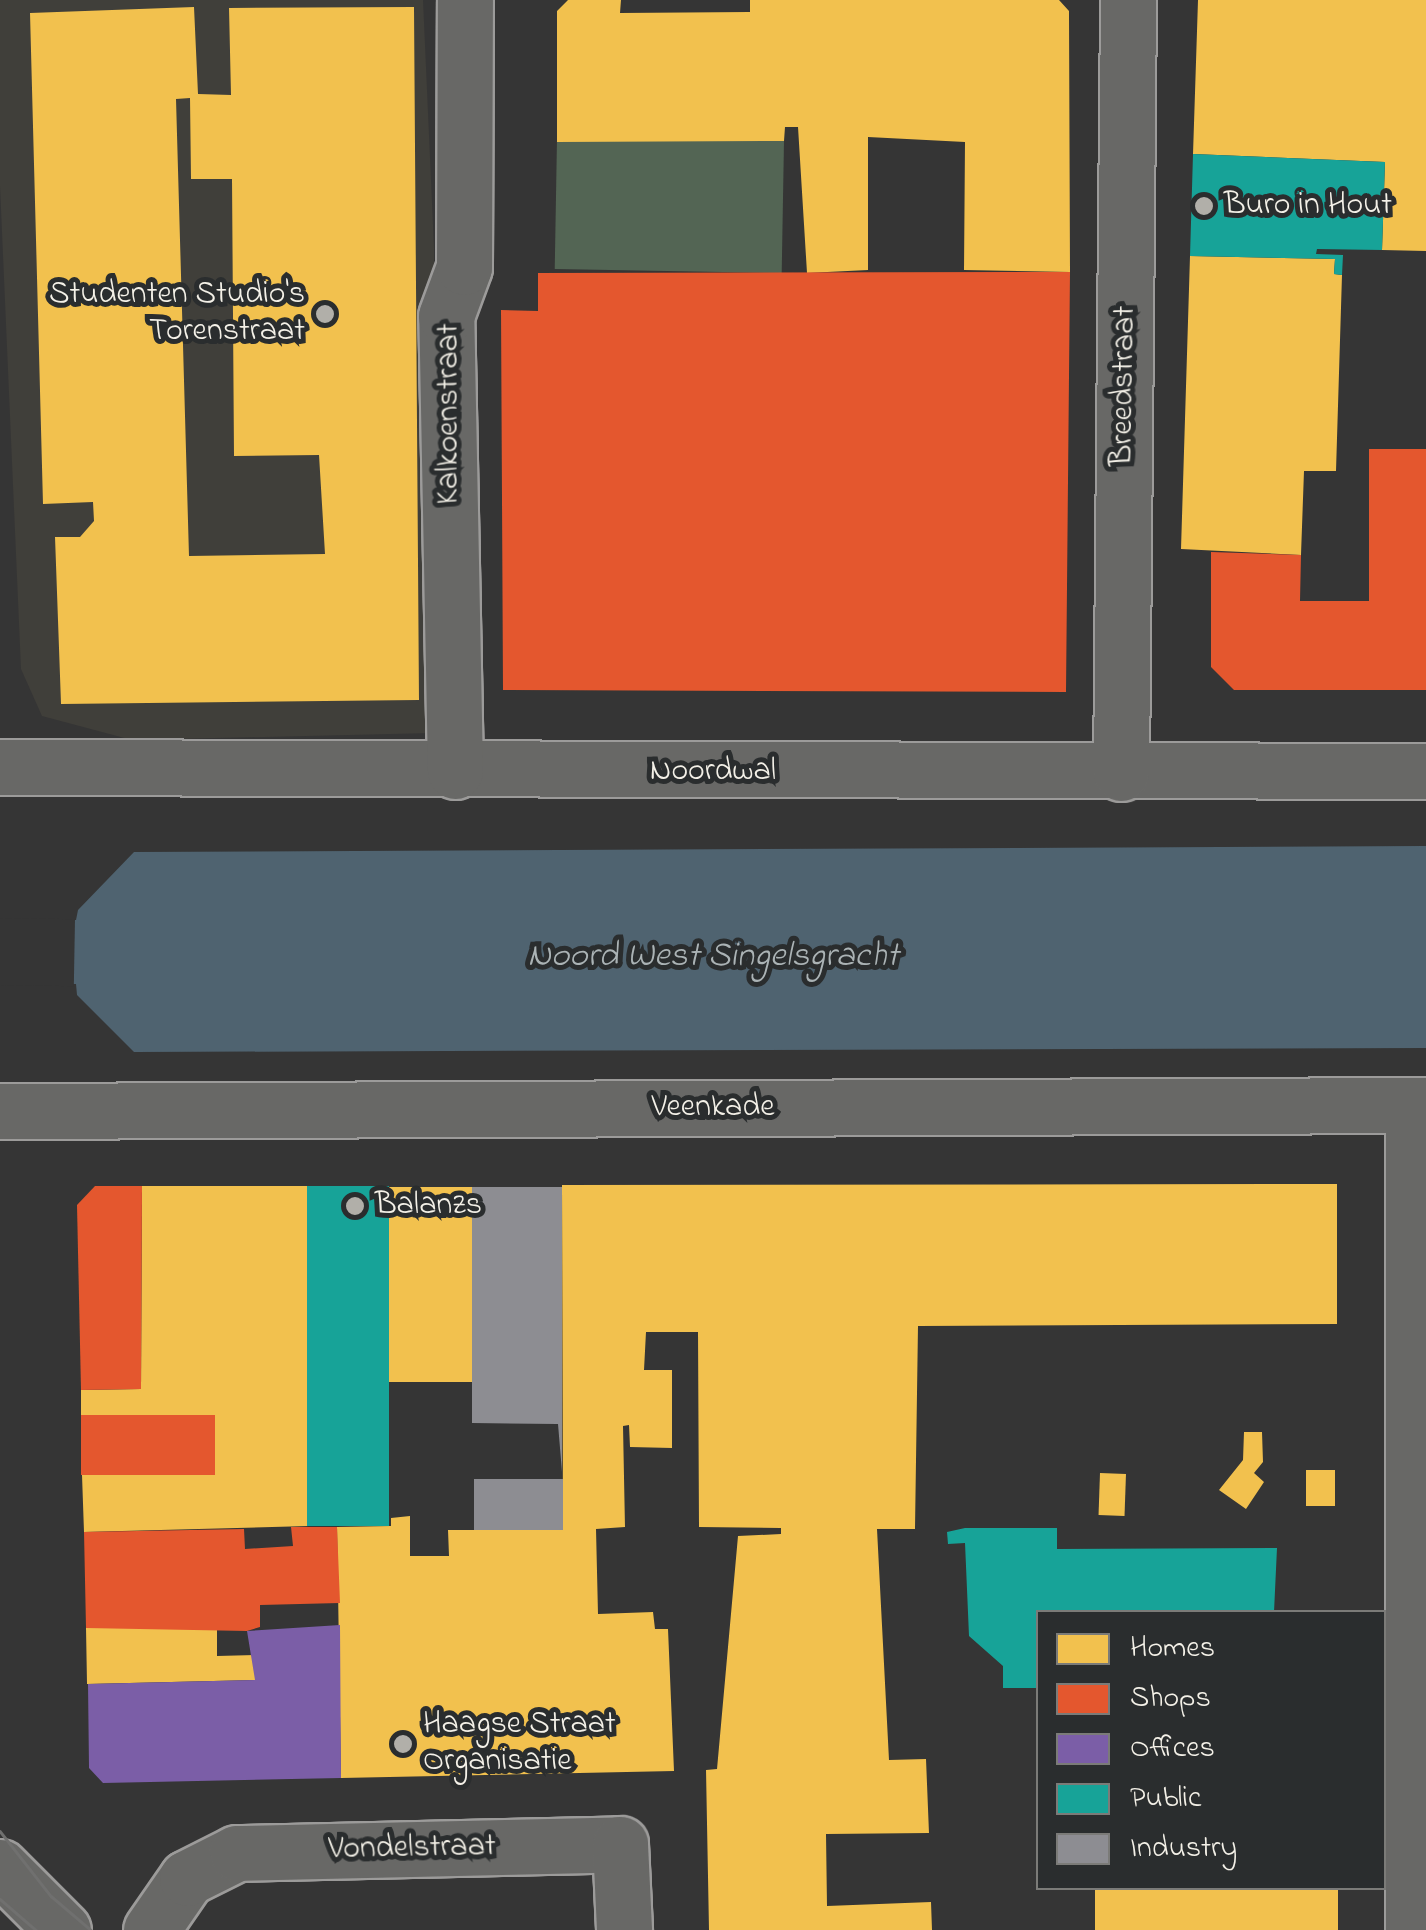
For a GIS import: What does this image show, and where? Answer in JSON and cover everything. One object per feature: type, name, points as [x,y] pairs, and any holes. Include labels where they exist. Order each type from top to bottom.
[{"type":"street","name":"Kalkoenstraat","points":[[455,771],[446,316],[464,268],[465,0]]},
{"type":"street","name":"Breedstraat","points":[[1121,772],[1128,0]]},
{"type":"street","name":"Noordwal","points":[[0,767],[1426,771]]},
{"type":"street","name":"Veenkade","points":[[0,1111],[1419,1104]]},
{"type":"street","points":[[1412,1930],[1419,1104]]},
{"type":"street","name":"Vondelstraat","points":[[151,1930],[187,1878],[237,1853],[620,1844],[624,1930]]},
{"type":"street","points":[[0,1867],[63,1930]]},
{"type":"shaded area","name":"Studenten Studio's Torenstraat","points":[[0,0],[423,0],[434,248],[433,733],[132,740],[42,716],[21,669],[0,186]]},
{"type":"green space","points":[[557,137],[784,141],[782,273],[555,269]]},
{"type":"water","name":"Noord West Singelsgracht","points":[[1426,846],[1426,1048],[134,1052],[77,995],[76,984],[0,983],[0,920],[76,920],[78,910],[134,852]]},
{"type":"pier","points":[[0,918],[75,919],[74,986],[0,985]]},
{"type":"building: Homes","points":[[568,0],[621,0],[620,13],[750,12],[750,0],[1059,0],[1069,11],[1070,272],[964,270],[965,142],[868,137],[868,270],[807,273],[798,127],[785,127],[784,141],[557,142],[557,11]]},
{"type":"building: Homes","points":[[1198,0],[1426,0],[1426,251],[1382,250],[1385,162],[1193,154]]},
{"type":"building: Homes","name":"Studenten Studio's Torenstraat","points":[[194,7],[198,94],[231,95],[229,8],[414,7],[419,700],[61,704],[55,537],[80,537],[94,521],[93,502],[43,504],[30,13]],"holes":[[[190,98],[191,179],[232,179],[234,456],[319,455],[325,554],[189,556],[176,99]]]},
{"type":"building: Homes","points":[[1190,256],[1335,259],[1334,274],[1342,275],[1336,471],[1304,471],[1301,555],[1181,549]]},
{"type":"building: Homes","points":[[1337,1184],[1337,1324],[918,1326],[915,1529],[877,1529],[889,1760],[926,1759],[929,1833],[826,1834],[827,1906],[931,1902],[932,1930],[709,1930],[706,1770],[717,1769],[738,1536],[781,1534],[781,1528],[699,1527],[698,1332],[646,1332],[644,1370],[672,1370],[672,1448],[630,1447],[629,1425],[623,1426],[625,1527],[596,1529],[598,1614],[653,1612],[655,1629],[668,1629],[674,1771],[341,1778],[337,1527],[391,1526],[391,1518],[410,1516],[410,1556],[449,1556],[448,1530],[563,1530],[562,1185]]},
{"type":"building: Homes","points":[[142,1186],[307,1186],[309,1526],[84,1532],[82,1475],[215,1472],[215,1415],[81,1415],[81,1390],[141,1389]]},
{"type":"building: Homes","points":[[389,1187],[472,1187],[472,1382],[389,1382]]},
{"type":"building: Homes","points":[[1244,1432],[1262,1432],[1263,1462],[1254,1473],[1264,1482],[1246,1509],[1219,1490],[1243,1460]]},
{"type":"building: Homes","points":[[1306,1470],[1335,1470],[1335,1506],[1306,1506]]},
{"type":"building: Homes","points":[[1100,1473],[1126,1474],[1125,1516],[1099,1515]]},
{"type":"building: Homes","points":[[217,1626],[217,1656],[255,1655],[255,1680],[87,1684],[86,1628]]},
{"type":"building: Homes","points":[[1095,1890],[1338,1890],[1338,1930],[1095,1930]]},
{"type":"building: Shops","points":[[1070,272],[1066,692],[503,690],[501,310],[538,311],[538,273]]},
{"type":"building: Shops","points":[[1369,449],[1426,449],[1426,690],[1234,690],[1211,667],[1211,552],[1301,555],[1300,601],[1369,601]]},
{"type":"building: Shops","points":[[95,1186],[142,1186],[141,1389],[81,1390],[77,1205]]},
{"type":"building: Shops","points":[[81,1415],[215,1415],[215,1475],[81,1475]]},
{"type":"building: Shops","points":[[291,1527],[337,1527],[340,1603],[260,1605],[260,1627],[247,1631],[86,1628],[84,1532],[244,1529],[245,1549],[293,1546]]},
{"type":"building: Offices","points":[[340,1625],[341,1778],[103,1783],[89,1768],[88,1684],[255,1680],[247,1631]]},
{"type":"building: Public","points":[[1193,154],[1385,162],[1382,250],[1317,249],[1316,254],[1343,255],[1342,275],[1334,274],[1335,259],[1190,256]]},
{"type":"building: Public","points":[[307,1186],[389,1186],[389,1526],[307,1526]]},
{"type":"building: Public","points":[[965,1528],[1057,1528],[1057,1549],[1277,1548],[1274,1610],[1036,1610],[1036,1688],[1003,1688],[1003,1666],[969,1636],[965,1543],[948,1544],[947,1532]]},
{"type":"building: Industry","points":[[472,1187],[562,1187],[562,1472],[558,1424],[472,1423]]},
{"type":"building: Industry","points":[[474,1479],[563,1479],[563,1530],[474,1530]]},
{"type":"tram line","points":[[0,1831],[51,1896],[91,1930]]},
{"type":"tram line","points":[[0,1899],[36,1930]]},
{"type":"place","name":"Buro in Hout","points":[[1204,206]]},
{"type":"place","name":"Studenten Studio's Torenstraat","points":[[325,314]]},
{"type":"place","name":"Balanzs","points":[[355,1206]]},
{"type":"place","name":"Haagse Straat Organisatie","points":[[403,1744]]}]
